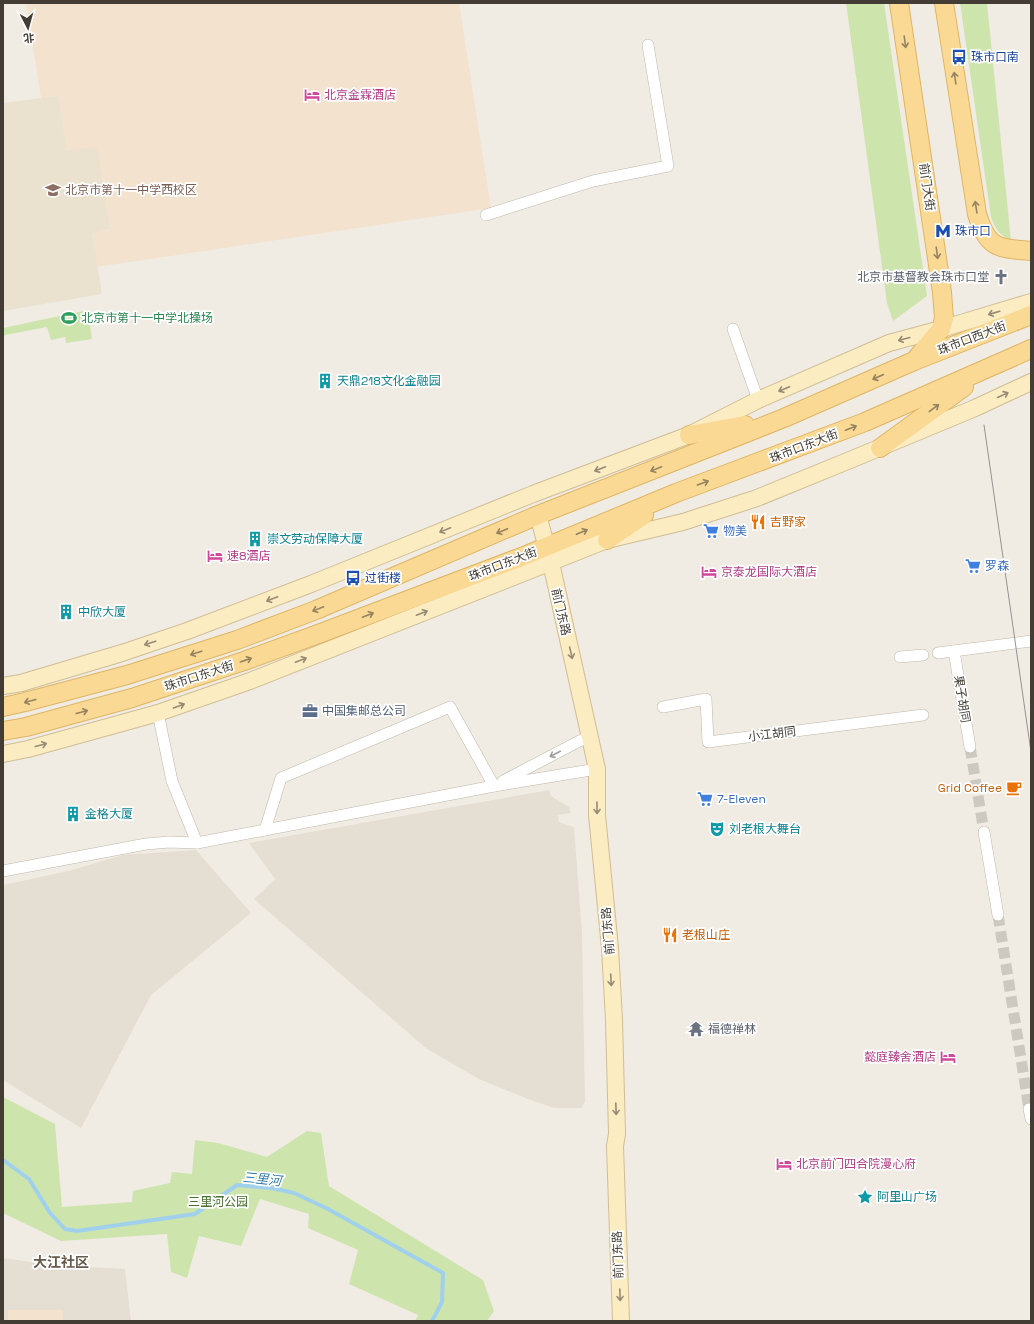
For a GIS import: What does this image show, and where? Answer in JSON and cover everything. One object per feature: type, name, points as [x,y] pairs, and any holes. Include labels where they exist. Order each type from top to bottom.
[{"type":"main road","name":"前门大街","points":[[899,3],[942,292],[944,319],[941,329]]},
{"type":"main road","points":[[944,3],[977,214],[982,231],[992,244],[1012,249],[1031,251]]},
{"type":"main road","name":"珠市口西大街","points":[[914,361],[1031,315]]},
{"type":"main road","points":[[914,361],[941,329]]},
{"type":"main road","points":[[880,448],[992,367],[1031,349]]},
{"type":"main road","name":"珠市口东大街","points":[[3,707],[127,675],[237,640],[316,610],[538,515],[784,418],[914,361]]},
{"type":"main road","name":"珠市口东大街","points":[[3,731],[26,727],[132,698],[229,666],[321,633],[486,570],[548,555],[676,493],[865,422],[992,367]]},
{"type":"main road","points":[[689,435],[784,418]]},
{"type":"main road","points":[[607,540],[676,493]]},
{"type":"main road","points":[[478,541],[486,570]]},
{"type":"street","points":[[486,215],[593,181],[668,166],[648,45]]},
{"type":"street","name":"珠市口西大街","points":[[941,329],[1031,302]]},
{"type":"street","points":[[733,328],[758,400]]},
{"type":"street","points":[[3,686],[20,683],[122,653],[187,631],[311,584],[533,494],[689,435],[758,400],[889,343],[941,329]]},
{"type":"street","name":"珠市口东大街","points":[[3,754],[28,749],[158,713],[257,678],[548,555],[683,522],[757,498],[975,408],[1031,382]]},
{"type":"street","name":"前门东路","points":[[538,515],[597,769],[597,815],[610,948],[614,1020],[617,1134],[615,1146],[621,1321]]},
{"type":"street","points":[[938,653],[1031,641]]},
{"type":"street","name":"果子胡同","points":[[954,651],[970,747]]},
{"type":"street","points":[[900,657],[923,654]]},
{"type":"street","name":"小江胡同","points":[[663,707],[706,699],[708,742],[923,715]]},
{"type":"street","points":[[265,830],[281,778],[450,707],[494,786]]},
{"type":"street","points":[[158,713],[172,781],[197,842]]},
{"type":"street","points":[[494,786],[589,736]]},
{"type":"street","points":[[3,870],[146,844],[197,842],[494,786],[597,769]]},
{"type":"street","points":[[984,832],[998,915]]},
{"type":"shaded area","points":[[26,3],[459,3],[491,208],[97,267],[92,232],[110,230],[97,148],[67,152],[58,96],[41,98]]},
{"type":"shaded area","name":"北京市第十一中学西校区","points":[[58,96],[67,151],[97,147],[110,229],[92,233],[102,294],[3,311],[3,103]]},
{"type":"shaded area","points":[[549,790],[551,796],[569,807],[571,813],[558,815],[559,822],[574,827],[582,933],[585,1102],[581,1108],[554,1108],[528,1099],[479,1079],[427,1049],[254,899],[275,879],[249,843]]},
{"type":"shaded area","points":[[196,850],[251,913],[151,995],[81,1128],[3,1080],[3,885],[68,871],[123,855]]},
{"type":"shaded area","points":[[3,1258],[51,1265],[125,1269],[131,1321],[3,1321]]},
{"type":"shaded area","points":[[8,1310],[63,1310],[63,1321],[8,1321]]},
{"type":"green space","points":[[846,3],[884,3],[927,296],[893,321],[887,303]]},
{"type":"green space","points":[[960,3],[987,3],[1011,241],[998,231],[991,217]]},
{"type":"green space","name":"北京市第十一中学北操场","points":[[88,310],[92,339],[66,343],[65,337],[51,340],[47,327],[5,335],[3,337],[3,328]]},
{"type":"green space","name":"三里河公园","points":[[3,1097],[55,1124],[62,1207],[132,1202],[133,1191],[170,1183],[172,1172],[192,1174],[195,1140],[218,1143],[267,1157],[307,1131],[321,1133],[329,1186],[483,1280],[494,1311],[487,1321],[415,1321],[418,1315],[349,1284],[358,1250],[308,1228],[309,1214],[260,1199],[241,1246],[199,1236],[187,1278],[171,1272],[167,1234],[61,1241],[3,1213]]},
{"type":"waterway","name":"三里河","points":[[3,1160],[29,1179],[50,1213],[65,1229],[77,1231],[195,1214],[237,1185],[272,1188],[294,1193],[328,1209],[443,1273],[442,1302],[432,1321]]},
{"type":"tunnel","points":[[970,747],[984,832]]},
{"type":"tunnel","points":[[998,915],[1029,1109]]},
{"type":"tram line","points":[[984,425],[1031,752]]},
{"type":"place","name":"珠市口南","points":[[959,57]]},
{"type":"place","name":"北京金霖酒店","points":[[312,95]]},
{"type":"place","name":"北京市第十一中学西校区","points":[[53,190]]},
{"type":"place","name":"珠市口","points":[[943,231]]},
{"type":"place","name":"北京市基督教会珠市口堂","points":[[1001,277]]},
{"type":"place","name":"北京市第十一中学北操场","points":[[69,318]]},
{"type":"place","name":"天鼎218文化金融园","points":[[325,381]]},
{"type":"place","name":"吉野家","points":[[758,522]]},
{"type":"place","name":"物美","points":[[711,531]]},
{"type":"place","name":"崇文劳动保障大厦","points":[[255,539]]},
{"type":"place","name":"速8酒店","points":[[215,556]]},
{"type":"place","name":"罗森","points":[[973,566]]},
{"type":"place","name":"京泰龙国际大酒店","points":[[709,572]]},
{"type":"place","name":"过街楼","points":[[353,578]]},
{"type":"place","name":"中欣大厦","points":[[66,612]]},
{"type":"place","name":"中国集邮总公司","points":[[310,711]]},
{"type":"place","name":"Grid Coffee","points":[[1014,788]]},
{"type":"place","name":"7-Eleven","points":[[705,799]]},
{"type":"place","name":"金格大厦","points":[[73,814]]},
{"type":"place","name":"刘老根大舞台","points":[[717,829]]},
{"type":"place","name":"老根山庄","points":[[670,935]]},
{"type":"place","name":"福德禅林","points":[[696,1029]]},
{"type":"place","name":"懿庭臻舍酒店","points":[[948,1057]]},
{"type":"place","name":"北京前门四合院漫心府","points":[[784,1164]]},
{"type":"place","name":"阿里山广场","points":[[865,1197]]},
{"type":"district","name":"大江社区","points":[[61,1262]]}]
